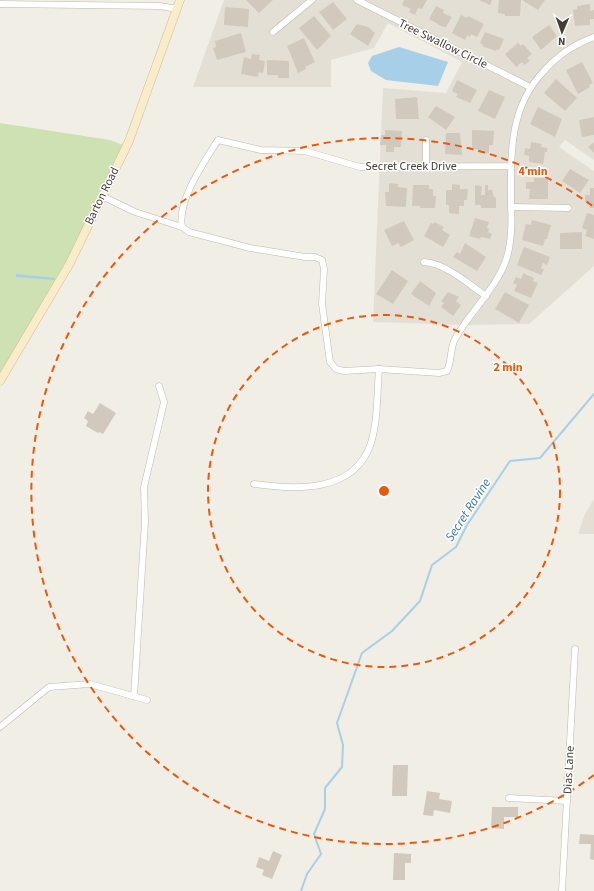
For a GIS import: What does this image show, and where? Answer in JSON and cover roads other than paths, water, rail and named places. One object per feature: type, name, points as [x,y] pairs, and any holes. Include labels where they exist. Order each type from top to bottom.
[{"type":"street","name":"Barton Road","points":[[0,381],[70,263],[133,131],[180,0]]},
{"type":"street","points":[[273,32],[312,0]]},
{"type":"street","name":"Tree Swallow Circle","points":[[357,0],[530,87]]},
{"type":"street","points":[[0,4],[160,6],[177,9]]},
{"type":"street","points":[[102,196],[135,212],[182,228],[189,232],[250,248],[305,257],[315,257],[322,260],[324,269],[322,304],[330,362],[336,369],[344,371],[379,370],[439,373],[447,371],[451,362],[454,340],[486,296],[506,258],[511,234],[512,140],[516,119],[530,87],[549,65],[562,54],[594,38]]},
{"type":"street","name":"Secret Creek Drive","points":[[182,228],[180,218],[182,210],[200,168],[218,140],[261,150],[304,151],[360,167],[511,166]]},
{"type":"street","points":[[426,140],[426,166]]},
{"type":"street","points":[[511,207],[568,208]]},
{"type":"street","points":[[424,262],[438,264],[486,296]]},
{"type":"street","points":[[254,484],[280,488],[318,486],[344,477],[355,467],[370,443],[379,370]]},
{"type":"street","points":[[134,696],[145,522],[144,487],[164,402],[159,386]]},
{"type":"street","name":"Dias Lane","points":[[562,891],[575,649]]},
{"type":"street","points":[[0,726],[49,687],[90,684],[147,700]]},
{"type":"street","points":[[509,798],[567,801]]},
{"type":"water","points":[[399,47],[448,62],[438,86],[386,80],[371,71],[368,63],[372,56]]},
{"type":"water","points":[[16,274],[55,278],[54,280],[16,277]]},
{"type":"waterway","name":"Secret Ravine","points":[[301,891],[307,874],[321,854],[314,834],[325,809],[325,788],[342,767],[343,745],[337,723],[362,653],[392,631],[420,601],[432,565],[456,547],[467,525],[510,461],[540,458],[594,394]]}]
